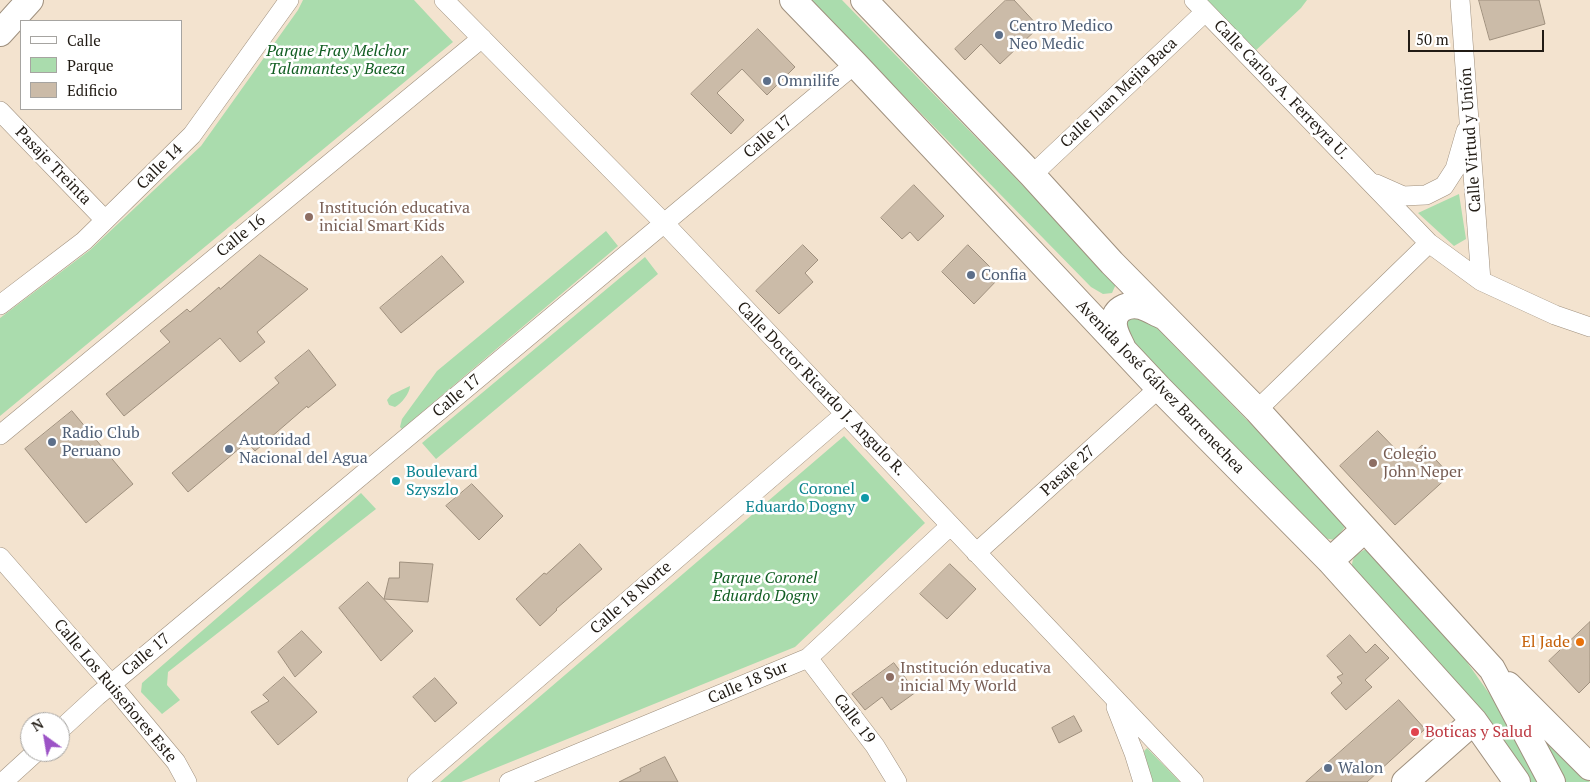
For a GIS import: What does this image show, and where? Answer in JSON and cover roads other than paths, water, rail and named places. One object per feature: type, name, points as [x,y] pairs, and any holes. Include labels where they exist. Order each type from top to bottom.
[{"type":"main road","points":[[0,33],[30,0]]},
{"type":"main road","name":"Avenida José Gálvez Barrenechea","points":[[793,0],[1125,353],[1330,561],[1474,721],[1517,782]]},
{"type":"main road","points":[[864,0],[1032,175],[1112,263],[1257,410],[1492,669],[1590,767]]},
{"type":"main road","points":[[1070,294],[1098,302],[1113,297],[1118,291],[1120,284],[1112,263]]},
{"type":"main road","points":[[1125,353],[1114,325],[1116,316],[1121,309],[1130,305],[1142,306],[1168,318]]},
{"type":"main road","points":[[1330,561],[1365,529]]},
{"type":"main road","points":[[1492,669],[1552,782]]},
{"type":"main road","points":[[1404,782],[1474,721]]},
{"type":"street","name":"Calle 14","points":[[0,305],[84,241],[192,135],[289,0]]},
{"type":"street","name":"Calle Doctor Ricardo J. Angulo R.","points":[[444,0],[664,223],[1194,782]]},
{"type":"street","name":"Calle Virtud y Unión","points":[[1460,0],[1481,281]]},
{"type":"street","name":"Calle Juan Mejia Baca","points":[[1032,175],[1199,6]]},
{"type":"street","name":"Calle Carlos A. Ferreyra U.","points":[[1199,6],[1428,243],[1481,281],[1554,315],[1590,327]]},
{"type":"street","name":"Calle 16","points":[[0,435],[482,38]]},
{"type":"street","name":"Calle 17","points":[[70,721],[111,684],[855,64]]},
{"type":"street","name":"Pasaje Treinta","points":[[0,111],[105,220]]},
{"type":"street","name":"Calle Carlos A. Ferreyra U.","points":[[1368,181],[1403,196],[1426,195],[1444,186],[1455,169],[1469,118]]},
{"type":"street","points":[[1257,410],[1428,243]]},
{"type":"street","name":"Pasaje 27","points":[[976,553],[1159,388]]},
{"type":"street","name":"Calle 18 Norte","points":[[417,782],[845,414]]},
{"type":"street","name":"Calle 18 Sur","points":[[509,782],[808,658],[950,526]]},
{"type":"street","name":"Calle Los Ruiseñores Este","points":[[0,557],[176,762],[187,782]]},
{"type":"street","name":"Calle 19","points":[[808,658],[875,746],[897,782]]},
{"type":"street","points":[[1112,696],[1143,782]]},
{"type":"street","points":[[2,782],[25,762]]},
{"type":"street","points":[[176,762],[195,782]]},
{"type":"place","name":"Centro Medico Neo Medic","points":[[999,35]]},
{"type":"place","name":"Omnilife","points":[[767,81]]},
{"type":"place","name":"Institución educativa inicial Smart Kids","points":[[309,217]]},
{"type":"place","name":"Confia","points":[[971,275]]},
{"type":"place","name":"Radio Club Peruano","points":[[52,442]]},
{"type":"place","name":"Autoridad Nacional del Agua","points":[[229,449]]},
{"type":"place","name":"Colegio John Neper","points":[[1373,463]]},
{"type":"place","name":"Boulevard Szyszlo","points":[[396,481]]},
{"type":"place","name":"Coronel Eduardo Dogny","points":[[865,498]]},
{"type":"place","name":"El Jade","points":[[1580,642]]},
{"type":"place","name":"Institución educativa inicial My World","points":[[890,677]]},
{"type":"place","name":"Boticas y Salud","points":[[1415,732]]},
{"type":"place","name":"Walon","points":[[1328,768]]},
{"type":"park label","name":"Parque Fray Melchor Talamantes y Baeza","points":[[337,60]]},
{"type":"park label","name":"Parque Coronel Eduardo Dogny","points":[[765,587]]}]
